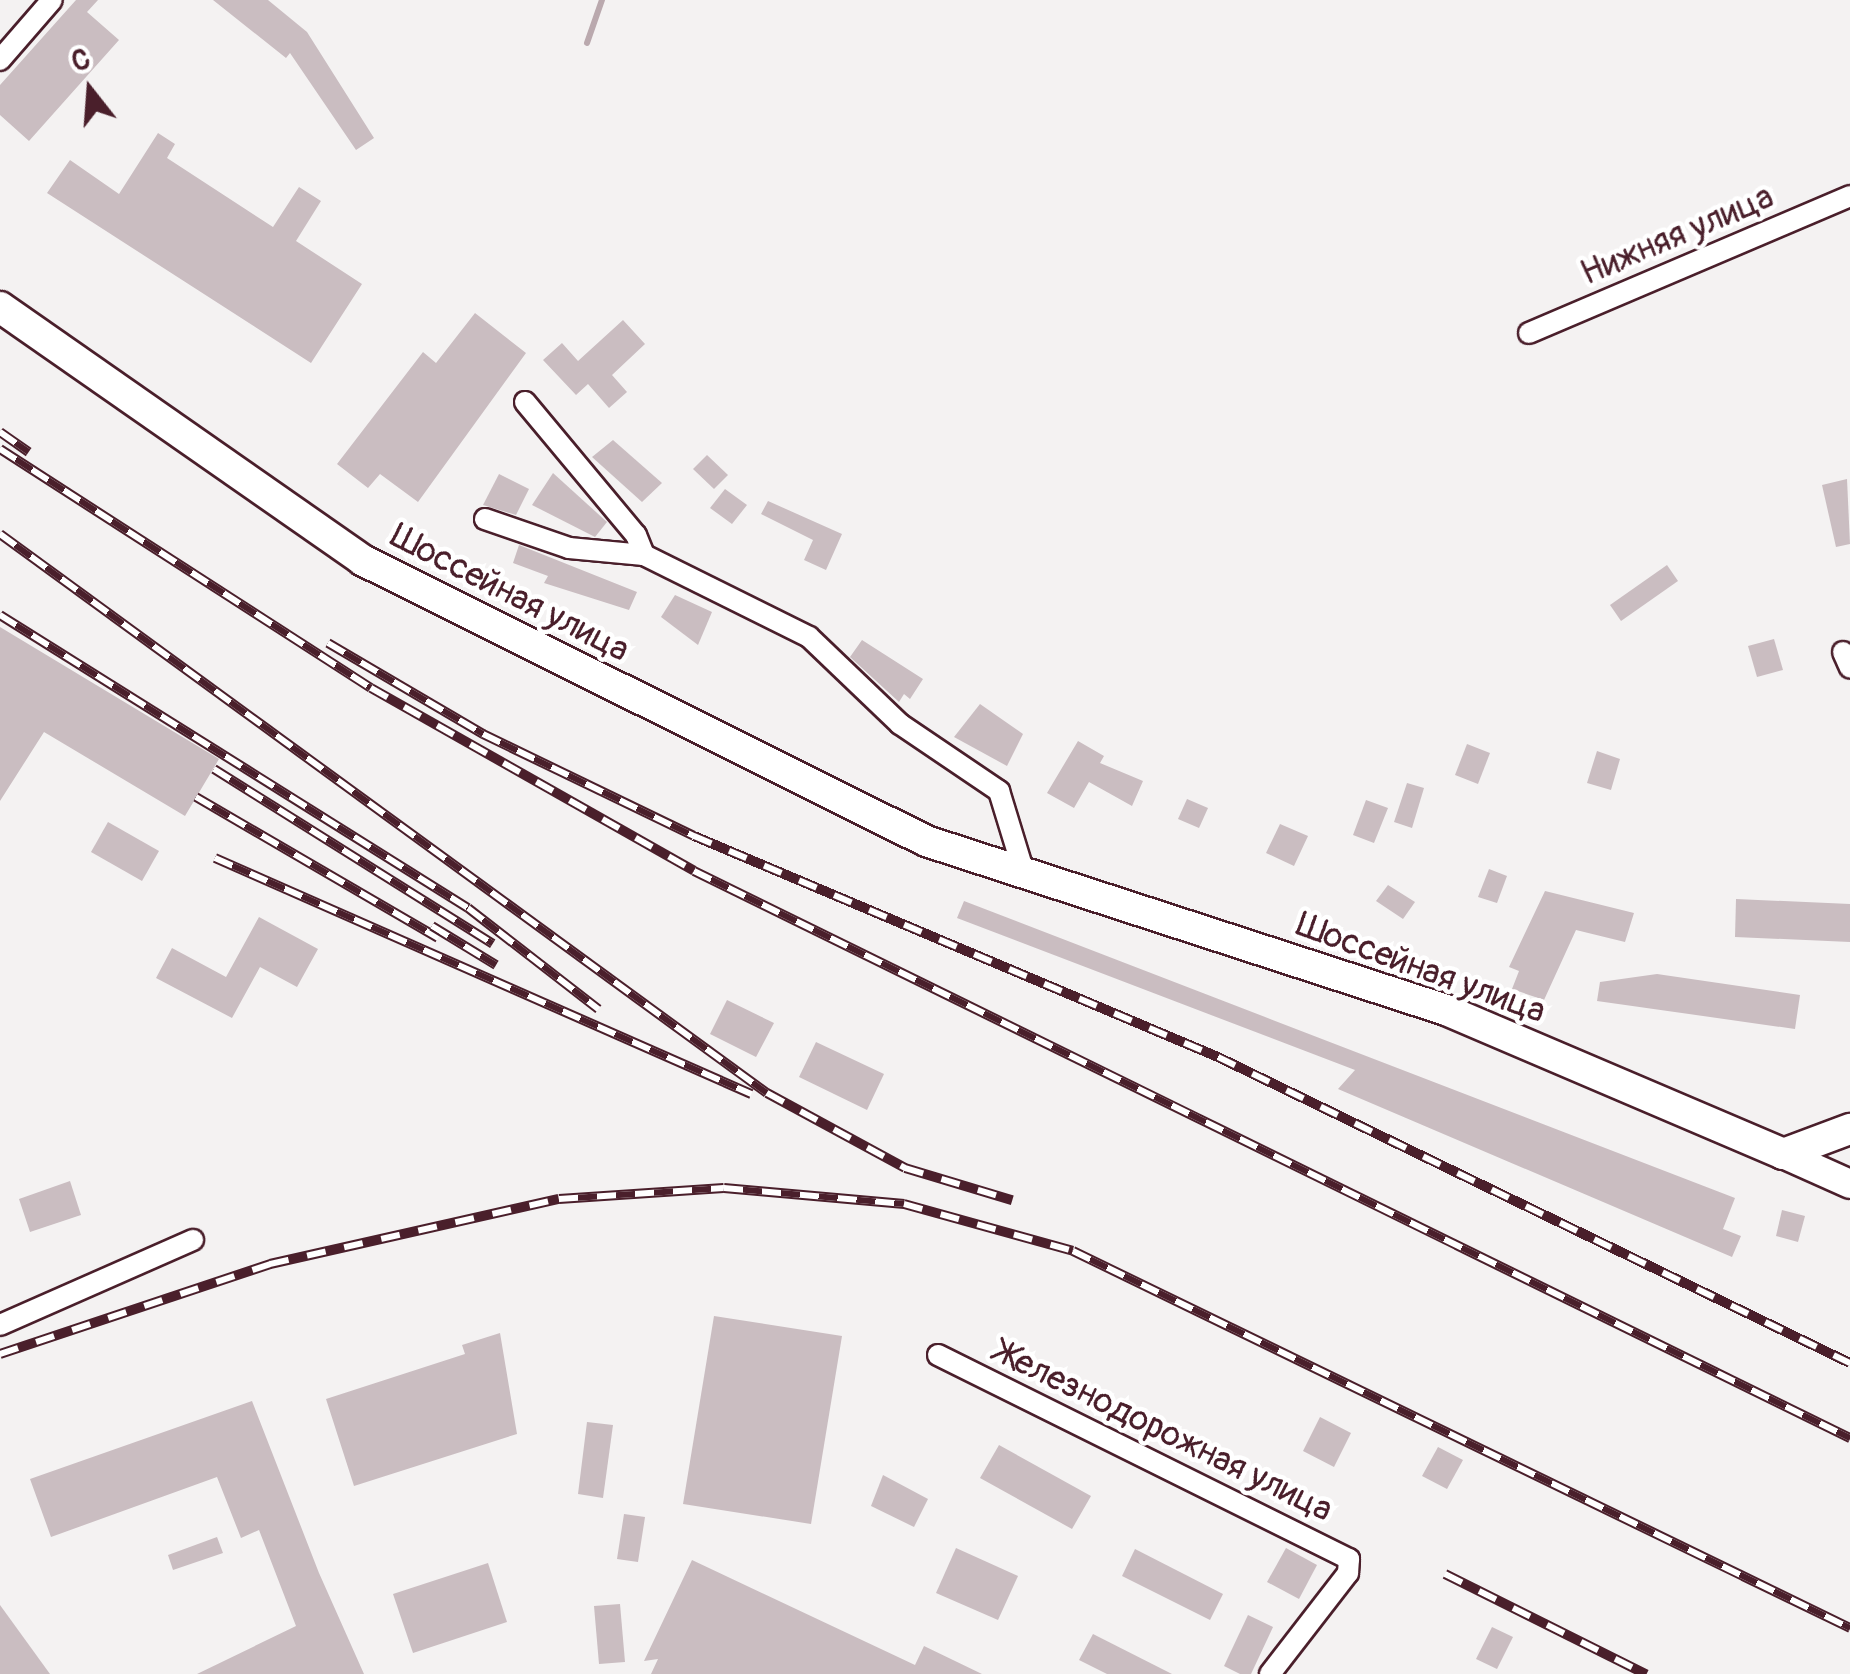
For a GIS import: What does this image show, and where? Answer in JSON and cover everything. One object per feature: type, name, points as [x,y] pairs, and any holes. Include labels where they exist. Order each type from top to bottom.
[{"type":"main road","name":"Шоссейная улица","points":[[0,306],[362,560],[926,841],[1446,1010],[1782,1154]]},
{"type":"main road","points":[[1782,1154],[1850,1130]]},
{"type":"street","points":[[0,60],[52,0]]},
{"type":"street","name":"Нижняя улица","points":[[1530,333],[1850,196]]},
{"type":"street","name":"Шоссейная улица","points":[[525,402],[644,555]]},
{"type":"street","name":"Шоссейная улица","points":[[485,519],[569,548],[644,555],[809,637],[900,724],[999,791],[1025,876]]},
{"type":"street","points":[[1782,1154],[1850,1184]]},
{"type":"street","points":[[0,1325],[193,1240]]},
{"type":"street","name":"Железнодорожная улица","points":[[938,1355],[1349,1559],[1348,1573],[1270,1674]]},
{"type":"building","points":[[76,0],[98,0],[87,12],[119,40],[29,141],[0,115],[0,85]]},
{"type":"building","points":[[213,0],[268,0],[307,32],[374,138],[356,150],[290,53],[286,58]]},
{"type":"building","points":[[158,133],[175,144],[167,158],[273,227],[299,187],[321,201],[296,241],[362,284],[311,363],[47,193],[70,160],[119,194]]},
{"type":"building","points":[[475,313],[526,353],[418,502],[380,474],[368,488],[337,464],[423,352],[436,363]]},
{"type":"building","points":[[623,320],[645,344],[612,375],[627,392],[609,408],[588,384],[576,395],[543,360],[562,343],[578,361]]},
{"type":"building","points":[[613,440],[662,483],[642,502],[592,457]]},
{"type":"building","points":[[707,455],[728,475],[714,489],[693,469]]},
{"type":"building","points":[[553,473],[607,522],[595,537],[532,505]]},
{"type":"building","points":[[499,474],[529,489],[516,515],[483,505]]},
{"type":"building","points":[[1847,479],[1850,544],[1836,547],[1822,485]]},
{"type":"building","points":[[725,489],[747,505],[732,524],[710,508]]},
{"type":"building","points":[[768,501],[842,534],[826,570],[804,560],[813,540],[761,514]]},
{"type":"building","points":[[519,545],[637,592],[629,610],[544,583],[548,576],[513,563]]},
{"type":"building","points":[[1667,565],[1678,581],[1621,621],[1610,605]]},
{"type":"building","points":[[675,595],[712,612],[698,645],[661,617]]},
{"type":"building","points":[[0,627],[219,759],[185,816],[44,732],[0,801]]},
{"type":"building","points":[[1774,639],[1783,670],[1757,677],[1748,646]]},
{"type":"building","points":[[862,640],[923,679],[910,699],[904,694],[899,702],[850,657]]},
{"type":"building","points":[[980,704],[1023,734],[1007,766],[954,737]]},
{"type":"building","points":[[1078,741],[1104,756],[1100,763],[1143,781],[1132,806],[1089,782],[1074,808],[1047,793]]},
{"type":"building","points":[[1467,744],[1490,753],[1478,784],[1455,775]]},
{"type":"building","points":[[1597,751],[1620,759],[1611,790],[1587,783]]},
{"type":"building","points":[[1407,783],[1424,788],[1412,828],[1394,822]]},
{"type":"building","points":[[1187,799],[1208,808],[1199,828],[1178,819]]},
{"type":"building","points":[[1366,800],[1388,808],[1374,843],[1353,835]]},
{"type":"building","points":[[108,822],[159,851],[142,881],[91,852]]},
{"type":"building","points":[[1280,824],[1308,836],[1294,866],[1266,853]]},
{"type":"building","points":[[1489,869],[1507,876],[1497,903],[1478,897]]},
{"type":"building","points":[[1388,885],[1415,902],[1403,919],[1376,901]]},
{"type":"building","points":[[1545,891],[1634,913],[1625,942],[1576,930],[1544,1000],[1512,989],[1519,971],[1509,967]]},
{"type":"building","points":[[1736,899],[1850,904],[1850,942],[1735,937]]},
{"type":"building","points":[[964,901],[1735,1198],[1723,1229],[1741,1236],[1732,1257],[1338,1089],[1355,1070],[957,918]]},
{"type":"building","points":[[259,917],[318,949],[297,987],[260,967],[232,1018],[156,978],[172,948],[226,977]]},
{"type":"building","points":[[1657,974],[1800,995],[1795,1029],[1597,1001],[1600,982]]},
{"type":"building","points":[[727,1000],[774,1023],[756,1057],[710,1034]]},
{"type":"building","points":[[816,1042],[884,1074],[867,1110],[799,1077]]},
{"type":"building","points":[[70,1181],[81,1215],[30,1232],[19,1199]]},
{"type":"building","points":[[1782,1210],[1805,1216],[1798,1242],[1776,1236]]},
{"type":"building","points":[[714,1316],[842,1336],[811,1524],[683,1504]]},
{"type":"building","points":[[500,1333],[517,1434],[354,1486],[326,1399],[465,1354],[462,1345]]},
{"type":"building","points":[[252,1401],[319,1573],[364,1674],[197,1674],[296,1626],[259,1530],[241,1538],[217,1477],[51,1537],[30,1479]]},
{"type":"building","points":[[1320,1417],[1351,1433],[1334,1467],[1303,1451]]},
{"type":"building","points":[[587,1422],[613,1425],[603,1498],[578,1494]]},
{"type":"building","points":[[999,1445],[1091,1496],[1072,1529],[980,1478]]},
{"type":"building","points":[[1438,1447],[1463,1460],[1447,1489],[1422,1476]]},
{"type":"building","points":[[883,1475],[928,1499],[914,1527],[871,1506]]},
{"type":"building","points":[[624,1514],[645,1517],[638,1562],[617,1559]]},
{"type":"building","points":[[217,1537],[223,1553],[173,1570],[168,1555]]},
{"type":"building","points":[[956,1548],[1018,1576],[998,1620],[936,1593]]},
{"type":"building","points":[[1286,1548],[1317,1565],[1299,1599],[1267,1582]]},
{"type":"building","points":[[1135,1549],[1223,1594],[1210,1620],[1122,1576]]},
{"type":"building","points":[[692,1560],[915,1665],[924,1646],[982,1674],[651,1674],[658,1659],[644,1661]]},
{"type":"building","points":[[488,1563],[507,1622],[413,1653],[393,1594]]},
{"type":"building","points":[[620,1604],[625,1662],[599,1664],[594,1606]]},
{"type":"building","points":[[0,1605],[50,1674],[0,1674]]},
{"type":"building","points":[[1248,1615],[1273,1627],[1251,1674],[1240,1674],[1224,1666]]},
{"type":"building","points":[[1492,1627],[1513,1637],[1497,1669],[1476,1659]]},
{"type":"building","points":[[1093,1634],[1172,1674],[1107,1674],[1079,1660]]},
{"type":"waterway","points":[[587,43],[602,0]]},
{"type":"railway","points":[[0,432],[29,452]]},
{"type":"railway","points":[[0,449],[371,688],[694,871],[1850,1438]]},
{"type":"railway","points":[[0,534],[767,1093],[905,1168],[1012,1200]]},
{"type":"railway","points":[[0,615],[468,908],[598,1009]]},
{"type":"railway","points":[[328,643],[483,734],[694,836],[1218,1057],[1850,1363]]},
{"type":"railway","points":[[214,769],[493,944]]},
{"type":"railway","points":[[196,797],[438,938]]},
{"type":"railway","points":[[215,858],[751,1094]]},
{"type":"railway","points":[[432,926],[496,965]]},
{"type":"railway","points":[[0,1354],[270,1264],[559,1199],[724,1188],[904,1204],[1073,1251],[1850,1628]]},
{"type":"railway","points":[[1445,1574],[1646,1674]]}]
